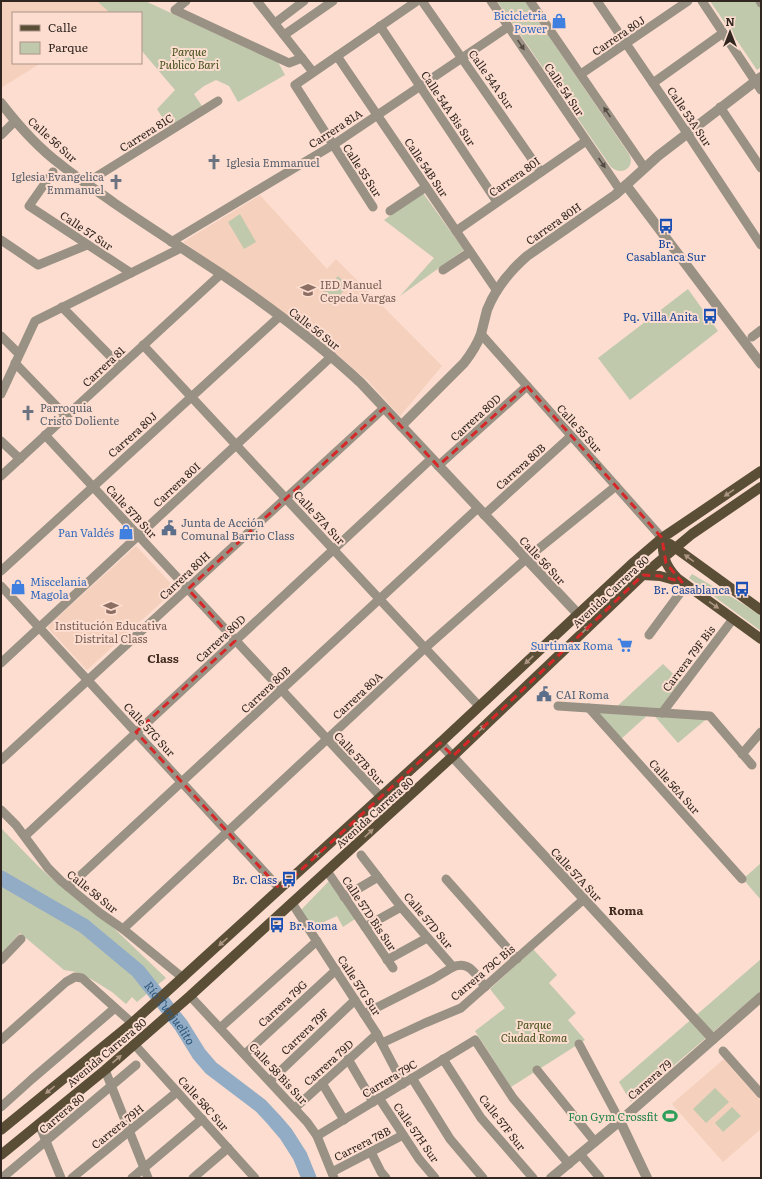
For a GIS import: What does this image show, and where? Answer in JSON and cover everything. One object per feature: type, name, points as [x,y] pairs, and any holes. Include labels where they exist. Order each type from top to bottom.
[{"type":"main road","name":"Avenida Carrera 80","points":[[3,1125],[132,1023],[172,988],[634,562],[662,538],[761,471]]},
{"type":"main road","name":"Avenida Carrera 80","points":[[1,1155],[105,1070],[188,998],[453,756],[643,575],[692,534],[761,487]]},
{"type":"main road","points":[[662,538],[761,610]]},
{"type":"main road","points":[[662,538],[664,557],[672,572],[684,584],[761,639]]},
{"type":"main road","points":[[643,575],[660,576],[684,584]]},
{"type":"street","points":[[186,1],[175,10],[289,63],[302,58]]},
{"type":"street","points":[[257,1],[313,72],[417,1]]},
{"type":"street","points":[[274,24],[304,1]]},
{"type":"street","points":[[284,35],[333,1]]},
{"type":"street","name":"Calle 54A Sur","points":[[422,1],[541,172]]},
{"type":"street","name":"Calle 54 Sur","points":[[491,1],[586,141],[761,364]]},
{"type":"street","name":"Calle 54 Sur","points":[[530,1],[644,168]]},
{"type":"street","name":"Calle 53A Sur","points":[[597,1],[761,245]]},
{"type":"street","name":"Carrera 80J","points":[[581,74],[688,1]]},
{"type":"street","points":[[702,1],[723,33],[758,79],[761,90]]},
{"type":"street","name":"Calle 54A Bis Sur","points":[[380,26],[497,202]]},
{"type":"street","name":"Carrera 81A","points":[[171,242],[333,145],[508,27]]},
{"type":"street","points":[[653,83],[723,33]]},
{"type":"street","name":"Calle 54B Sur","points":[[337,56],[497,291]]},
{"type":"street","name":"Calle 55 Sur","points":[[313,72],[295,85],[373,206]]},
{"type":"street","name":"Carrera 80H","points":[[401,426],[464,363],[472,353],[481,334],[488,310],[497,291],[516,266],[527,256],[623,187],[687,133],[758,79]]},
{"type":"street","name":"Carrera 81C","points":[[86,183],[218,101]]},
{"type":"street","name":"Calle 56 Sur","points":[[1,103],[36,143],[59,164],[171,242],[221,274],[280,316],[332,356],[361,383],[578,614]]},
{"type":"street","points":[[720,107],[761,168]]},
{"type":"street","points":[[1,135],[15,120]]},
{"type":"street","name":"Carrera 80I","points":[[456,231],[586,141]]},
{"type":"street","name":"Calle 57 Sur","points":[[53,172],[29,206],[131,273]]},
{"type":"street","points":[[390,211],[426,187]]},
{"type":"street","points":[[1,240],[38,265],[87,245]]},
{"type":"street","points":[[1,393],[35,321],[181,248]]},
{"type":"street","points":[[443,270],[470,252]]},
{"type":"street","name":"Carrera 81","points":[[1,476],[221,274]]},
{"type":"street","points":[[62,307],[120,366]]},
{"type":"street","name":"Carrera 80J","points":[[1,571],[280,316]]},
{"type":"street","points":[[752,337],[761,330]]},
{"type":"street","name":"Calle 55 Sur","points":[[481,334],[662,538]]},
{"type":"street","points":[[1,336],[19,354]]},
{"type":"street","name":"Calle 57A Sur","points":[[143,345],[479,706]]},
{"type":"street","name":"Carrera 80I","points":[[1,663],[332,356]]},
{"type":"street","points":[[15,363],[66,416]]},
{"type":"street","name":"Carrera 80D","points":[[25,836],[334,549],[435,462],[527,386]]},
{"type":"street","name":"Carrera 80H","points":[[1,760],[384,408]]},
{"type":"street","name":"Calle 57B Sur","points":[[45,435],[380,797]]},
{"type":"street","name":"Carrera 80B","points":[[68,887],[380,599],[481,511],[571,436]]},
{"type":"street","points":[[1,441],[20,459]]},
{"type":"street","name":"Carrera 80A","points":[[123,929],[425,648],[526,559],[616,486]]},
{"type":"street","points":[[649,635],[684,584]]},
{"type":"street","name":"Calle 57G Sur","points":[[1,586],[280,888]]},
{"type":"street","name":"Carrera 79F Bis","points":[[662,713],[733,619]]},
{"type":"street","points":[[558,706],[710,716],[752,765]]},
{"type":"street","name":"Calle 56A Sur","points":[[589,708],[742,879]]},
{"type":"street","points":[[742,754],[761,732]]},
{"type":"street","name":"Calle 57A Sur","points":[[440,742],[713,1040]]},
{"type":"street","name":"Calle 58 Sur","points":[[1,810],[25,836],[48,868],[68,887],[183,978]]},
{"type":"street","name":"Calle 57D Sur","points":[[361,856],[401,907],[453,967]]},
{"type":"street","name":"Calle 57D Bis Sur","points":[[327,871],[392,968]]},
{"type":"street","points":[[344,897],[378,877]]},
{"type":"street","points":[[446,879],[517,958]]},
{"type":"street","name":"Carrera 79C Bis","points":[[382,1043],[461,1008],[584,899]]},
{"type":"street","name":"Calle 57G Sur","points":[[292,903],[377,1034],[403,1084]]},
{"type":"street","points":[[365,928],[401,907]]},
{"type":"street","points":[[387,960],[427,938]]},
{"type":"street","points":[[1,960],[21,939]]},
{"type":"street","points":[[220,1028],[317,942]]},
{"type":"street","points":[[364,1014],[433,979],[453,967],[464,965],[468,966],[485,987]]},
{"type":"street","name":"Carrera 79G","points":[[245,1054],[336,970]]},
{"type":"street","points":[[1,1040],[66,982],[75,977],[82,978],[132,1023]]},
{"type":"street","name":"Carrera 79","points":[[551,1178],[620,1121],[761,997]]},
{"type":"street","name":"Calle 58 Bis Sur","points":[[188,998],[220,1028],[295,1108],[317,1136],[333,1175]]},
{"type":"street","name":"Carrera 79F","points":[[270,1081],[355,1000]]},
{"type":"street","points":[[1,1108],[32,1079],[115,1008]]},
{"type":"street","name":"Carrera 79D","points":[[295,1108],[377,1034]]},
{"type":"street","name":"Carrera 79C","points":[[317,1136],[475,1040],[513,1098],[569,1164]]},
{"type":"street","name":"Calle 58C Sur","points":[[134,1044],[255,1178]]},
{"type":"street","points":[[579,1044],[620,1121],[647,1178]]},
{"type":"street","points":[[723,1051],[761,1094]]},
{"type":"street","name":"Calle 57H Sur","points":[[348,1059],[419,1159],[435,1178]]},
{"type":"street","name":"Calle 57F Sur","points":[[443,1059],[481,1118],[533,1178]]},
{"type":"street","name":"Carrera 80","points":[[2,1178],[136,1066]]},
{"type":"street","points":[[105,1070],[148,1178]]},
{"type":"street","points":[[537,1070],[595,1142]]},
{"type":"street","points":[[412,1078],[450,1139],[484,1178]]},
{"type":"street","points":[[322,1083],[344,1120]]},
{"type":"street","name":"Carrera 79H","points":[[72,1178],[177,1092]]},
{"type":"street","points":[[132,1178],[202,1119]]},
{"type":"street","points":[[39,1124],[61,1178]]},
{"type":"street","name":"Carrera 78B","points":[[333,1175],[403,1135]]},
{"type":"street","points":[[193,1178],[228,1148]]},
{"type":"street","points":[[371,1152],[381,1172],[386,1178]]},
{"type":"street","points":[[580,1154],[600,1178]]},
{"type":"highlighted area","points":[[527,386],[662,538],[666,563],[682,582],[660,576],[643,575],[453,756],[440,743],[280,889],[136,732],[235,641],[188,589],[384,408],[438,466]]},
{"type":"shaded area","points":[[1,1],[97,1],[109,12],[12,12],[12,64],[39,64],[1,88]]},
{"type":"shaded area","name":"IED Manuel Cepeda Vargas","points":[[260,195],[327,269],[336,259],[442,366],[400,416],[368,381],[309,331],[183,242]]},
{"type":"shaded area","name":"Institución Educativa Distrital Class","points":[[136,546],[176,589],[87,670],[47,627]]},
{"type":"shaded area","points":[[724,1059],[761,1101],[761,1129],[723,1162],[672,1104]]},
{"type":"green space","name":"Parque Publico Bari","points":[[97,1],[145,1],[278,62],[285,75],[238,102],[229,86],[216,80],[204,86],[194,94],[202,106],[168,127],[157,109],[175,90],[142,51],[142,12],[109,12]]},
{"type":"green space","points":[[497,1],[525,1],[629,154],[631,163],[627,169],[619,171],[611,167]]},
{"type":"green space","points":[[710,1],[756,1],[761,8],[761,67],[757,70]]},
{"type":"green space","points":[[423,193],[464,250],[400,296],[434,258],[384,220]]},
{"type":"green space","points":[[240,214],[256,242],[244,249],[228,222]]},
{"type":"green space","points":[[338,276],[348,286],[331,305],[320,295]]},
{"type":"green space","points":[[688,289],[718,331],[630,400],[598,358]]},
{"type":"green space","points":[[692,574],[761,616],[761,631],[689,578]]},
{"type":"green space","points":[[663,664],[684,684],[662,712],[710,716],[678,743],[651,712],[621,739],[595,711],[611,712]]},
{"type":"green space","points":[[1,828],[39,867],[66,891],[99,914],[166,978],[137,1002],[132,997],[126,1004],[112,992],[91,979],[76,972],[64,970],[20,933],[1,954]]},
{"type":"green space","points":[[761,863],[761,900],[743,879]]},
{"type":"green space","points":[[329,881],[355,919],[343,927],[337,916],[311,928],[301,910]]},
{"type":"green space","name":"Parque Ciudad Roma","points":[[533,949],[557,975],[549,983],[576,1013],[568,1020],[585,1040],[511,1087],[475,1031],[505,1008],[490,989]]},
{"type":"green space","points":[[761,959],[761,991],[631,1102],[619,1082]]},
{"type":"green space","points":[[715,1088],[729,1102],[706,1123],[693,1109]]},
{"type":"green space","points":[[732,1107],[741,1116],[723,1132],[715,1123]]},
{"type":"waterway","name":"Río Tunjuelito","points":[[1,878],[84,926],[138,971],[181,1025],[199,1054],[211,1068],[261,1106],[286,1134],[300,1156],[309,1178]]},
{"type":"place","name":"Bicicletria Power","points":[[559,21]]},
{"type":"place","name":"Iglesia Emmanuel","points":[[214,162]]},
{"type":"place","name":"Iglesia Evangelica Emmanuel","points":[[116,182]]},
{"type":"place","name":"Br. Casablanca Sur","points":[[666,226]]},
{"type":"place","name":"IED Manuel Cepeda Vargas","points":[[308,290]]},
{"type":"place","name":"Pq. Villa Anita","points":[[710,316]]},
{"type":"place","name":"Parroquia Cristo Doliente","points":[[28,413]]},
{"type":"place","name":"Junta de Acción Comunal Barrio Class","points":[[169,528]]},
{"type":"place","name":"Pan Valdés","points":[[126,532]]},
{"type":"place","name":"Miscelania Magola","points":[[18,587]]},
{"type":"place","name":"Br. Casablanca","points":[[742,589]]},
{"type":"place","name":"Institución Educativa Distrital Class","points":[[111,608]]},
{"type":"place","name":"Surtimax Roma","points":[[625,645]]},
{"type":"place","name":"CAI Roma","points":[[544,694]]},
{"type":"place","name":"Br. Class","points":[[289,879]]},
{"type":"place","name":"Br. Roma","points":[[277,925]]},
{"type":"place","name":"Fon Gym Crossfit","points":[[670,1116]]},
{"type":"district","name":"Class","points":[[163,658]]},
{"type":"district","name":"Roma","points":[[626,910]]}]
